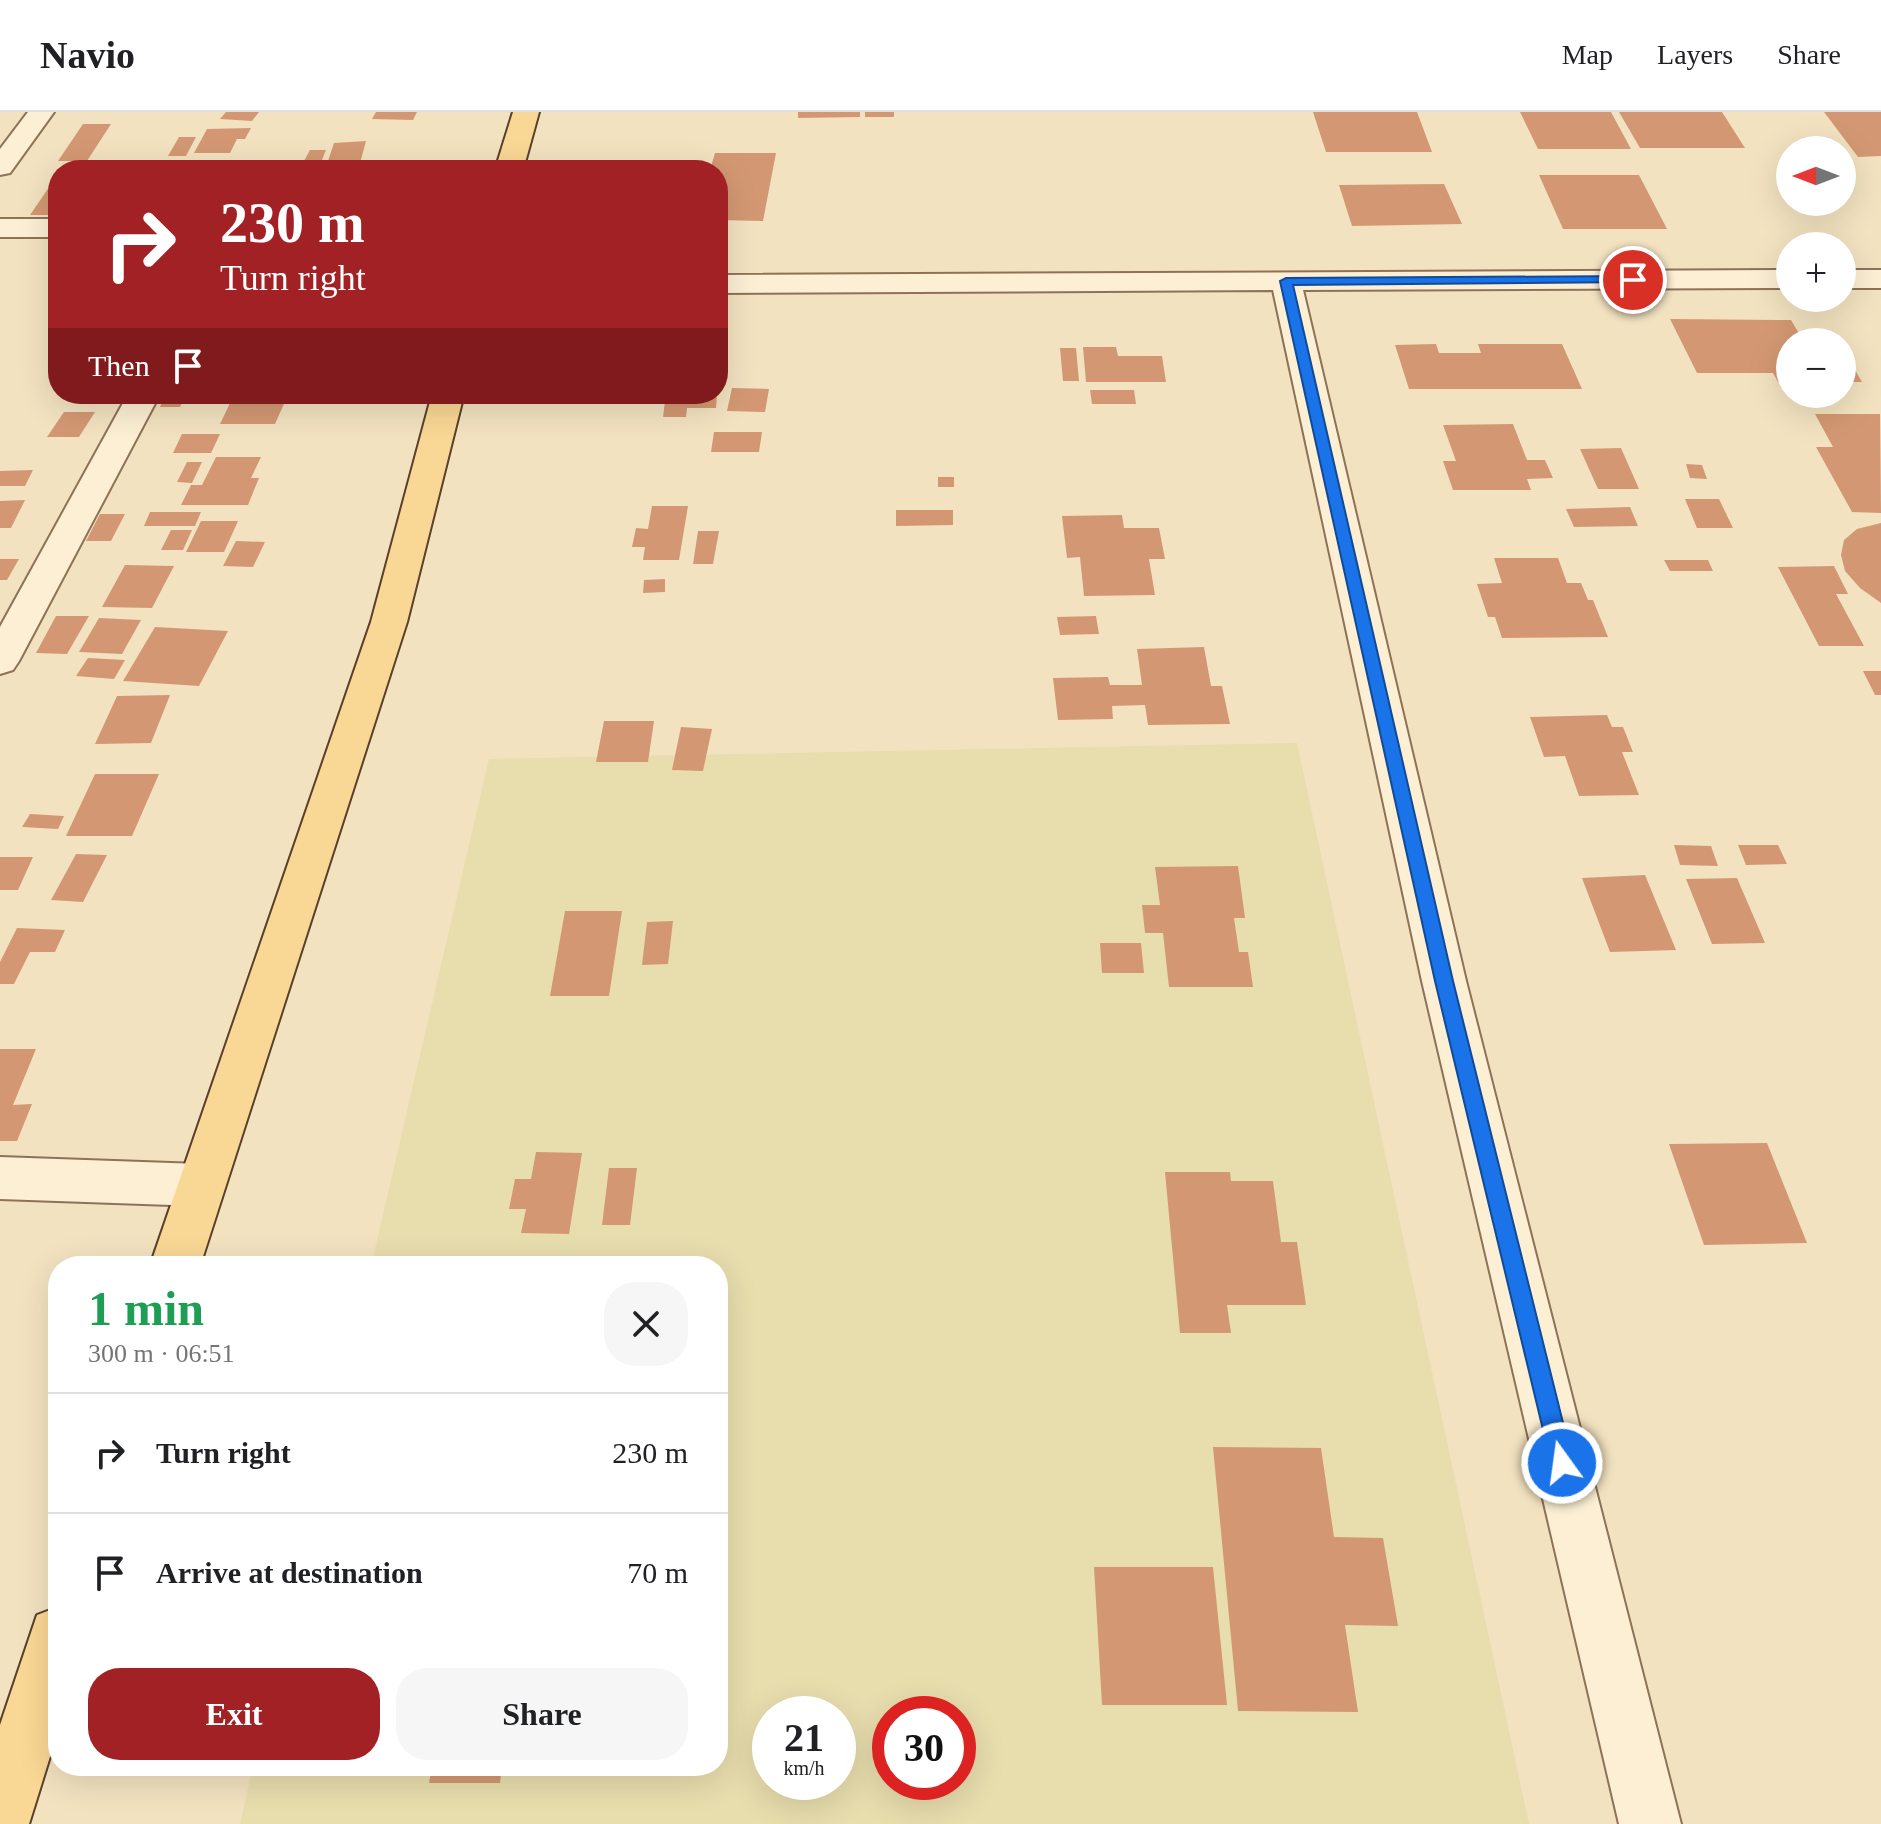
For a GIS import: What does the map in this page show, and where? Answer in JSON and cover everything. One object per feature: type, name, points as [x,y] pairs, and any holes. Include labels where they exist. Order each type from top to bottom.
[{"type":"main road","points":[[512,160],[526,112]]},
{"type":"main road","points":[[178,1256],[389,622],[445,404]]},
{"type":"main road","points":[[0,1820],[48,1668]]},
{"type":"street","points":[[0,167],[41,112]]},
{"type":"street","points":[[0,228],[48,228]]},
{"type":"street","points":[[728,284],[1776,279]]},
{"type":"street","points":[[1856,279],[1881,279]]},
{"type":"street","points":[[1286,281],[1444,981],[1650,1824]]},
{"type":"street","points":[[0,661],[139,404]]},
{"type":"street","points":[[0,1178],[200,1185]]},
{"type":"shaded area","points":[[1297,743],[1529,1824],[240,1824],[251,1776],[728,1776],[728,1256],[373,1256],[489,759]]},
{"type":"building","points":[[226,112],[259,112],[252,121],[220,119]]},
{"type":"building","points":[[376,112],[417,112],[413,120],[372,119]]},
{"type":"building","points":[[798,112],[860,112],[860,117],[798,118]]},
{"type":"building","points":[[865,112],[894,112],[894,117],[865,117]]},
{"type":"building","points":[[1313,112],[1417,112],[1432,152],[1326,152]]},
{"type":"building","points":[[1520,112],[1611,112],[1631,149],[1538,149]]},
{"type":"building","points":[[1619,112],[1722,112],[1745,148],[1640,148]]},
{"type":"building","points":[[1824,112],[1881,112],[1881,156],[1858,157],[1856,136],[1842,136]]},
{"type":"building","points":[[83,124],[111,124],[88,160],[59,160]]},
{"type":"building","points":[[251,128],[245,139],[237,139],[230,153],[194,153],[207,129]]},
{"type":"building","points":[[179,137],[196,137],[186,156],[168,156]]},
{"type":"building","points":[[366,141],[361,160],[328,160],[334,143]]},
{"type":"building","points":[[310,150],[326,150],[322,160],[305,160]]},
{"type":"building","points":[[715,153],[776,153],[763,221],[728,220],[728,160],[713,160]]},
{"type":"building","points":[[1539,175],[1639,175],[1667,229],[1563,229]]},
{"type":"building","points":[[1444,184],[1462,224],[1352,226],[1339,185]]},
{"type":"building","points":[[48,189],[48,215],[30,215]]},
{"type":"building","points":[[1670,319],[1791,320],[1796,328],[1776,328],[1776,378],[1773,373],[1697,373]]},
{"type":"building","points":[[1436,344],[1439,353],[1481,353],[1478,344],[1562,344],[1582,389],[1409,389],[1395,345]]},
{"type":"building","points":[[1083,347],[1116,347],[1118,356],[1162,356],[1166,382],[1086,382]]},
{"type":"building","points":[[1060,348],[1076,348],[1079,381],[1063,381]]},
{"type":"building","points":[[732,388],[769,389],[765,412],[727,411]]},
{"type":"building","points":[[1090,390],[1134,390],[1136,404],[1092,404]]},
{"type":"building","points":[[161,404],[181,404],[180,407],[160,407]]},
{"type":"building","points":[[230,404],[284,404],[275,424],[220,424]]},
{"type":"building","points":[[665,404],[716,404],[716,408],[687,408],[686,417],[663,417]]},
{"type":"building","points":[[64,412],[95,412],[79,437],[47,437]]},
{"type":"building","points":[[1815,414],[1880,414],[1881,513],[1852,512],[1816,447],[1833,447]]},
{"type":"building","points":[[1513,424],[1527,460],[1545,460],[1553,478],[1527,479],[1531,490],[1453,490],[1443,461],[1456,461],[1443,425]]},
{"type":"building","points":[[714,432],[762,432],[759,452],[711,452]]},
{"type":"building","points":[[182,434],[220,434],[211,453],[173,453]]},
{"type":"building","points":[[1621,448],[1639,489],[1598,489],[1580,449]]},
{"type":"building","points":[[216,457],[261,457],[251,478],[259,478],[248,505],[181,505],[191,485],[202,485]]},
{"type":"building","points":[[187,462],[202,462],[192,483],[177,482]]},
{"type":"building","points":[[1686,464],[1702,465],[1707,479],[1690,478]]},
{"type":"building","points":[[33,470],[25,486],[0,486],[0,471]]},
{"type":"building","points":[[938,477],[954,477],[954,487],[938,487]]},
{"type":"building","points":[[1685,499],[1719,499],[1733,528],[1697,528]]},
{"type":"building","points":[[25,500],[11,528],[0,528],[0,501]]},
{"type":"building","points":[[652,506],[688,506],[679,560],[643,560],[645,547],[632,547],[636,528],[648,529]]},
{"type":"building","points":[[1630,507],[1638,526],[1574,527],[1566,509]]},
{"type":"building","points":[[896,510],[953,510],[953,525],[896,526]]},
{"type":"building","points":[[150,512],[201,512],[195,526],[144,526]]},
{"type":"building","points":[[100,514],[125,514],[111,541],[86,541]]},
{"type":"building","points":[[1122,515],[1124,528],[1159,528],[1165,559],[1149,559],[1155,595],[1084,596],[1080,557],[1067,558],[1062,516]]},
{"type":"building","points":[[201,521],[238,521],[224,552],[186,552]]},
{"type":"building","points":[[1881,523],[1881,603],[1860,588],[1845,571],[1841,555],[1844,540],[1857,529]]},
{"type":"building","points":[[171,530],[192,530],[183,550],[161,550]]},
{"type":"building","points":[[698,531],[719,531],[713,564],[693,564]]},
{"type":"building","points":[[236,541],[265,542],[253,567],[223,566]]},
{"type":"building","points":[[1494,558],[1558,558],[1567,583],[1581,583],[1588,600],[1593,600],[1608,637],[1502,638],[1495,617],[1488,617],[1477,584],[1502,583]]},
{"type":"building","points":[[0,559],[19,559],[7,580],[0,580]]},
{"type":"building","points":[[1664,560],[1708,560],[1713,571],[1670,571]]},
{"type":"building","points":[[125,565],[174,566],[152,608],[102,607]]},
{"type":"building","points":[[1834,566],[1848,594],[1836,594],[1864,646],[1819,646],[1778,567]]},
{"type":"building","points":[[665,579],[665,592],[643,593],[644,580]]},
{"type":"building","points":[[56,616],[89,616],[67,654],[36,653]]},
{"type":"building","points":[[1096,616],[1099,634],[1060,635],[1057,617]]},
{"type":"building","points":[[99,618],[141,620],[122,654],[79,652]]},
{"type":"building","points":[[155,627],[228,631],[199,686],[123,681]]},
{"type":"building","points":[[1204,647],[1211,686],[1222,686],[1230,724],[1148,725],[1145,705],[1112,706],[1113,719],[1058,720],[1053,678],[1108,677],[1110,685],[1142,685],[1137,649]]},
{"type":"building","points":[[88,658],[125,660],[114,679],[76,676]]},
{"type":"building","points":[[1863,671],[1881,671],[1881,695],[1875,695]]},
{"type":"building","points":[[170,695],[151,743],[95,744],[117,696]]},
{"type":"building","points":[[1607,715],[1612,727],[1623,727],[1633,752],[1622,752],[1639,795],[1579,796],[1565,756],[1544,757],[1530,717]]},
{"type":"building","points":[[604,721],[654,721],[648,762],[596,762]]},
{"type":"building","points":[[681,727],[712,729],[703,771],[672,770]]},
{"type":"building","points":[[95,774],[159,774],[132,836],[66,836]]},
{"type":"building","points":[[30,814],[64,816],[58,829],[22,827]]},
{"type":"building","points":[[1674,845],[1711,846],[1718,866],[1680,865]]},
{"type":"building","points":[[1738,845],[1778,845],[1787,864],[1746,865]]},
{"type":"building","points":[[76,854],[107,855],[83,902],[51,900]]},
{"type":"building","points":[[0,857],[33,857],[18,890],[0,890]]},
{"type":"building","points":[[1238,866],[1245,918],[1234,918],[1239,952],[1248,952],[1253,987],[1169,987],[1163,933],[1145,933],[1142,905],[1160,905],[1155,867]]},
{"type":"building","points":[[1645,875],[1676,950],[1610,952],[1582,878]]},
{"type":"building","points":[[1737,878],[1765,943],[1712,944],[1686,879]]},
{"type":"building","points":[[565,911],[622,911],[609,996],[550,996]]},
{"type":"building","points":[[673,921],[668,964],[642,965],[647,922]]},
{"type":"building","points":[[17,928],[65,930],[55,952],[30,952],[14,984],[0,984],[0,962]]},
{"type":"building","points":[[1100,943],[1141,943],[1144,973],[1102,973]]},
{"type":"building","points":[[0,1049],[36,1049],[13,1105],[32,1104],[17,1141],[0,1141]]},
{"type":"building","points":[[1767,1143],[1807,1243],[1704,1245],[1669,1144]]},
{"type":"building","points":[[536,1152],[582,1153],[569,1234],[521,1233],[526,1209],[509,1209],[515,1179],[531,1179]]},
{"type":"building","points":[[609,1168],[637,1168],[630,1225],[602,1225]]},
{"type":"building","points":[[1165,1172],[1230,1172],[1231,1181],[1273,1181],[1281,1242],[1297,1242],[1306,1305],[1227,1305],[1231,1333],[1180,1333]]},
{"type":"building","points":[[1213,1447],[1321,1448],[1334,1537],[1383,1538],[1398,1626],[1345,1625],[1358,1712],[1238,1711]]},
{"type":"building","points":[[1094,1567],[1213,1567],[1227,1705],[1102,1705]]},
{"type":"building","points":[[430,1776],[501,1776],[500,1783],[429,1783]]},
{"type":"route","points":[[1562,1463],[1444,981],[1286,281],[1633,280]]}]
